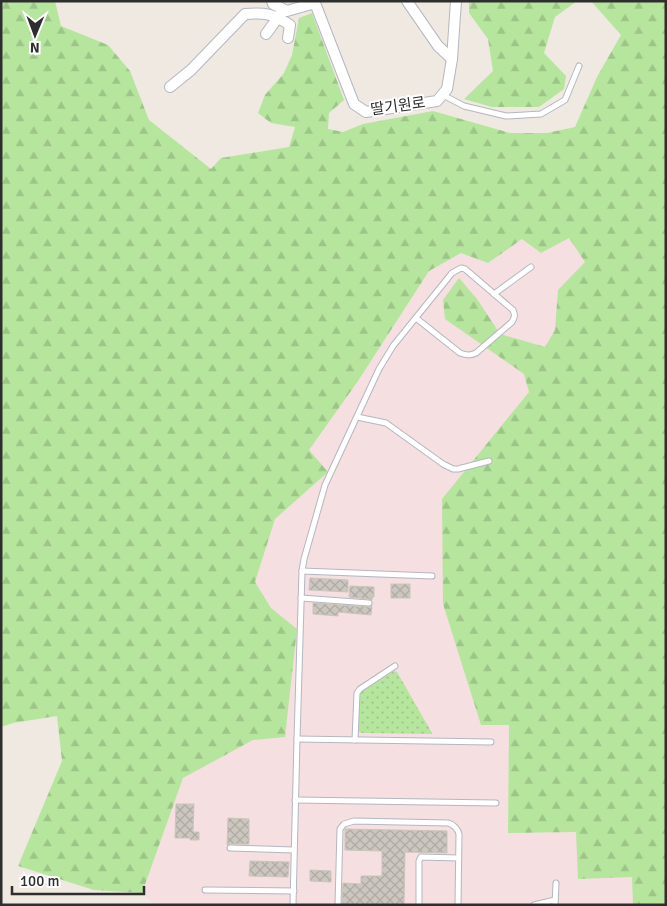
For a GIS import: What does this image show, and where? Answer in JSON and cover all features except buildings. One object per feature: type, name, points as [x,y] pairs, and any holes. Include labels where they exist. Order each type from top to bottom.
[{"type":"street","points":[[272,1],[290,25],[288,38]]},
{"type":"street","points":[[407,1],[438,46],[452,58]]},
{"type":"street","name":"딸기원로","points":[[281,13],[317,2],[354,104],[366,112],[437,101],[447,89],[452,58],[456,1]]},
{"type":"street","points":[[266,34],[281,13]]},
{"type":"street","points":[[170,87],[192,70],[245,14],[281,13]]},
{"type":"lane","points":[[442,95],[464,106],[506,116],[541,114],[566,100],[579,66]]},
{"type":"lane","points":[[494,294],[531,267]]},
{"type":"lane","points":[[293,905],[302,571],[324,485],[386,356],[416,318],[452,273],[461,268],[465,270],[513,310],[515,314],[512,322],[472,356],[460,353],[416,318]]},
{"type":"lane","points":[[357,417],[386,423],[443,464],[453,469],[489,460]]},
{"type":"lane","points":[[302,571],[432,576]]},
{"type":"lane","points":[[301,598],[369,603]]},
{"type":"lane","points":[[355,740],[357,693],[360,688],[395,666]]},
{"type":"lane","points":[[297,739],[491,742]]},
{"type":"lane","points":[[296,800],[496,803]]},
{"type":"lane","points":[[338,905],[339,832],[340,827],[351,821],[450,823],[458,832],[458,905]]},
{"type":"lane","points":[[230,848],[294,850]]},
{"type":"lane","points":[[419,905],[421,857],[458,858]]},
{"type":"lane","points":[[534,905],[556,903],[556,884]]},
{"type":"lane","points":[[205,890],[294,892]]},
{"type":"shaded area","points":[[569,238],[585,262],[558,290],[555,330],[545,347],[529,392],[442,499],[509,725],[508,833],[576,832],[632,877],[633,905],[155,905],[142,893],[183,778],[253,740],[297,629],[271,608],[255,582],[275,519],[328,472],[309,450],[358,381],[429,271],[461,253],[488,263],[522,239]]},
{"type":"green space","points":[[1,1],[55,1],[61,26],[108,45],[130,71],[149,120],[211,169],[221,158],[289,147],[295,127],[271,123],[258,113],[265,95],[284,73],[292,55],[299,18],[312,13],[344,100],[329,113],[328,129],[343,132],[363,124],[433,111],[510,133],[547,133],[575,127],[597,77],[621,35],[591,1],[666,1],[666,905],[633,905],[632,877],[578,879],[576,832],[508,833],[509,725],[481,725],[443,604],[442,499],[529,392],[524,374],[445,319],[443,300],[459,278],[477,299],[500,334],[545,347],[555,330],[558,290],[585,262],[569,238],[541,253],[522,239],[488,263],[461,253],[429,271],[358,381],[309,450],[328,472],[275,519],[255,582],[271,608],[297,629],[285,737],[253,740],[183,778],[142,893],[94,890],[18,866],[62,761],[57,716],[13,723],[1,727]]},
{"type":"green space","points":[[469,1],[577,1],[555,17],[544,53],[566,76],[564,89],[539,107],[492,107],[464,99],[493,71],[488,39],[469,13]]},
{"type":"green space","points":[[394,671],[397,672],[432,734],[358,732],[358,699],[360,693]]}]
